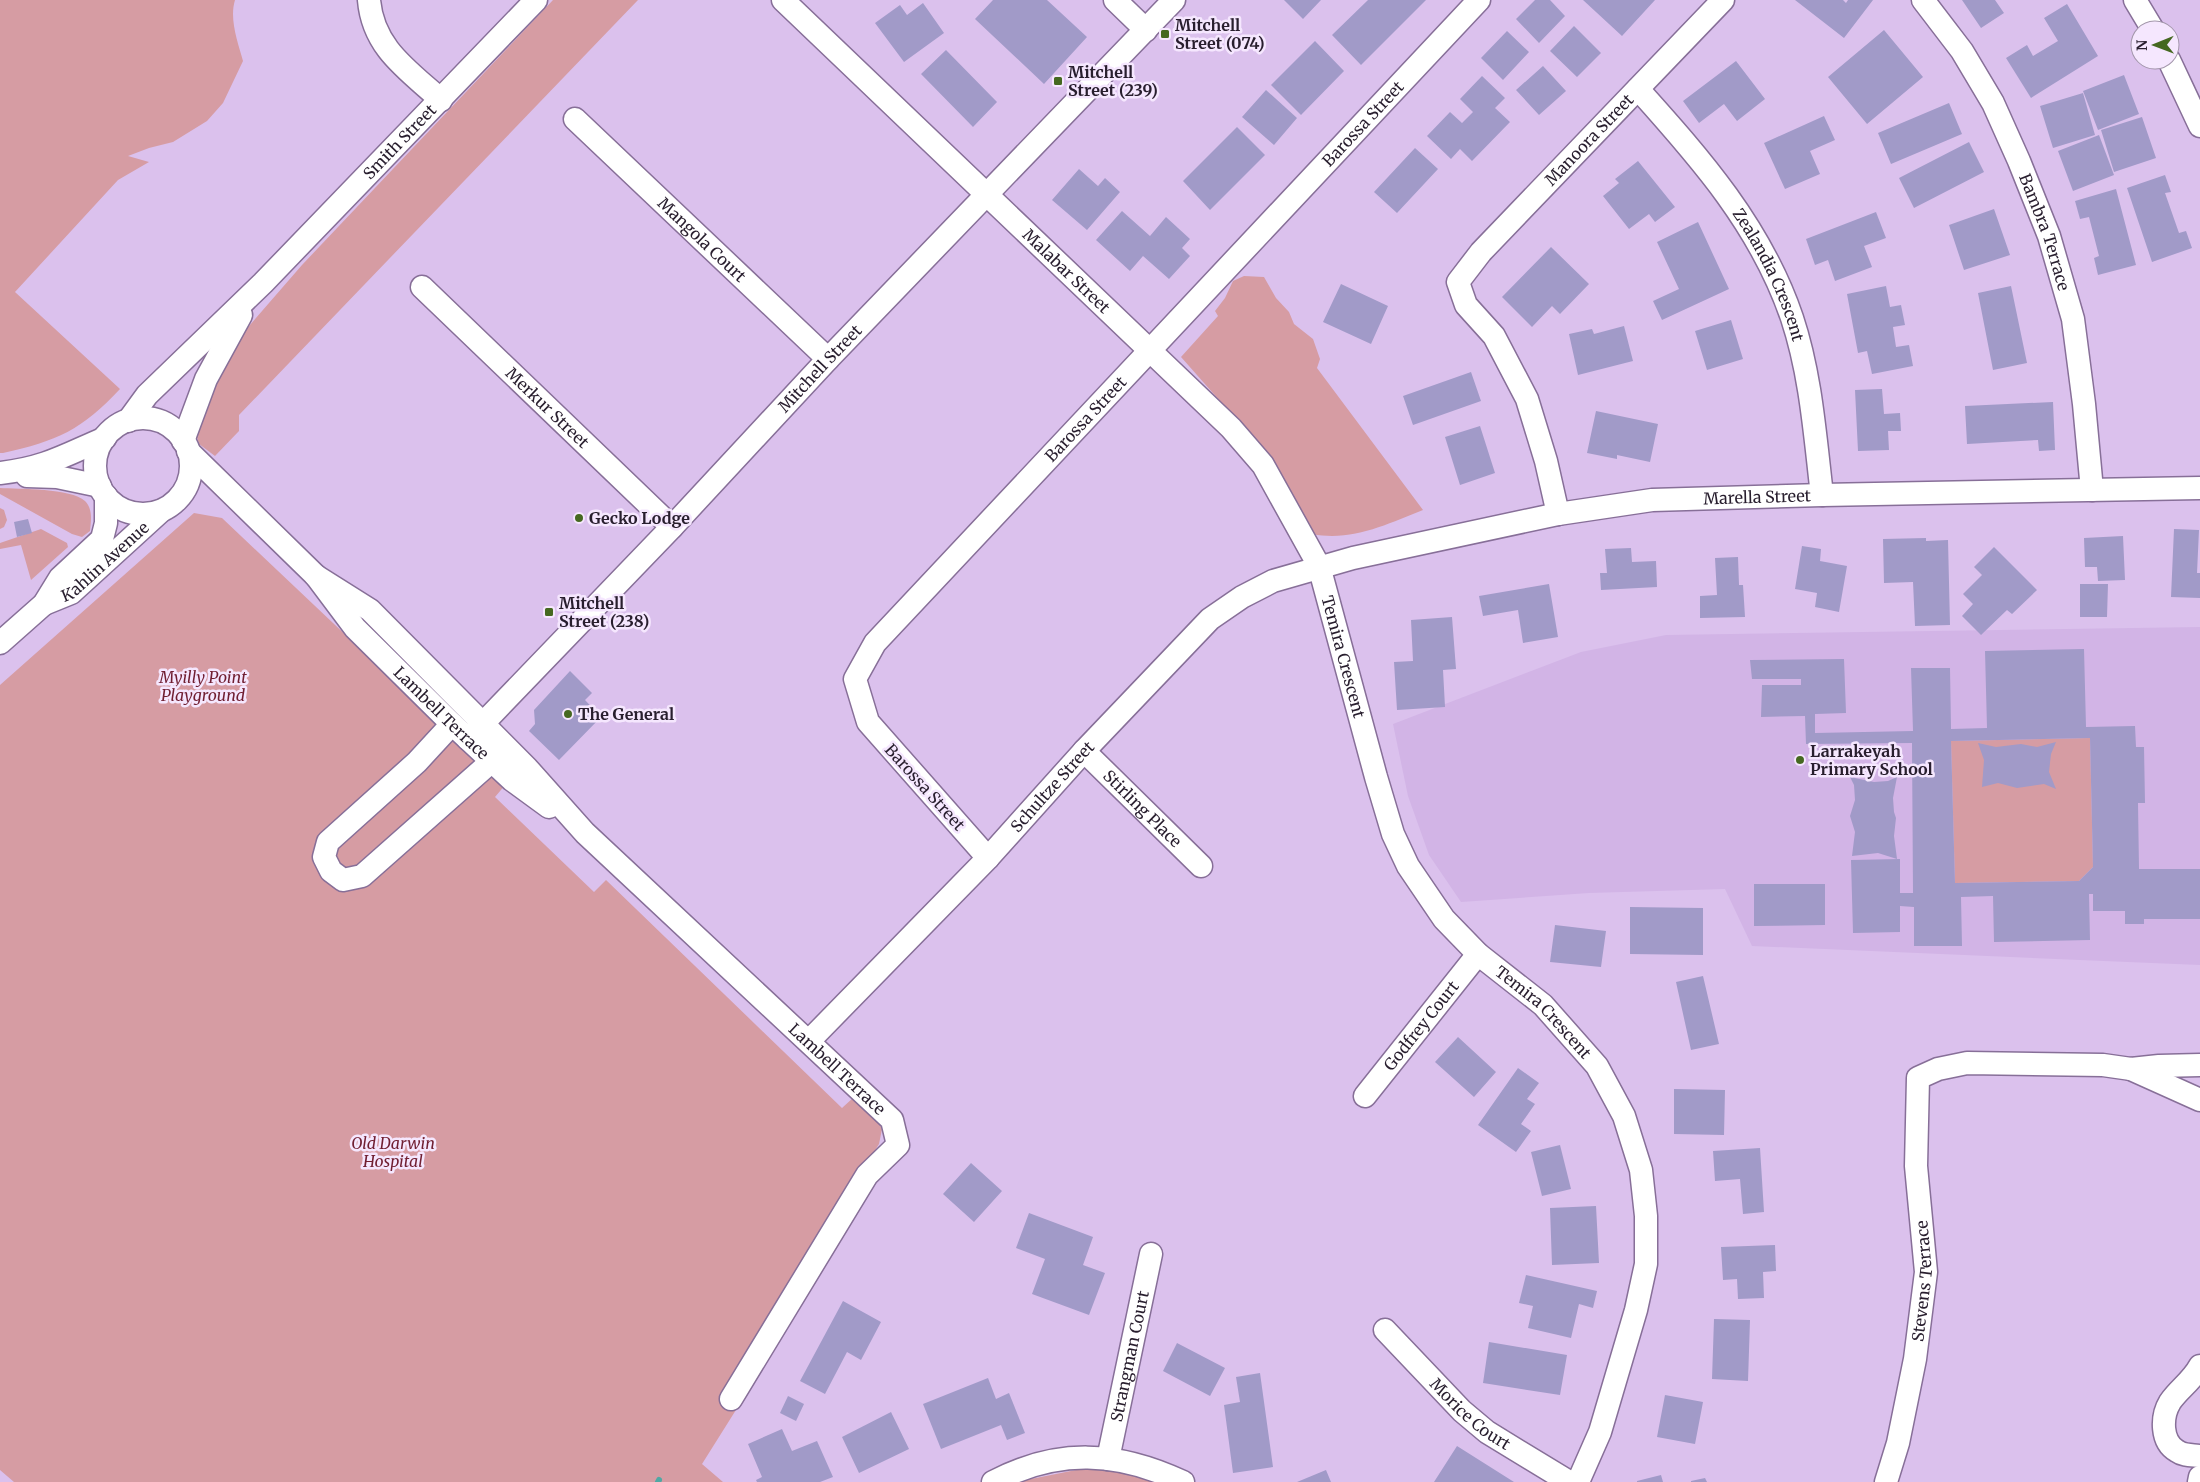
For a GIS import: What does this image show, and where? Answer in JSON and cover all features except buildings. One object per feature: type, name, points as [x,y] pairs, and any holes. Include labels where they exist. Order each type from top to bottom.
[{"type":"street","points":[[369,0],[374,25],[384,45],[392,55],[440,100]]},
{"type":"street","name":"Smith Street","points":[[128,421],[147,395],[263,283],[536,0]]},
{"type":"street","name":"Malabar Street","points":[[783,0],[1231,428],[1263,465],[1320,566]]},
{"type":"street","points":[[1114,0],[1146,30]]},
{"type":"street","name":"Mitchell Street","points":[[476,731],[672,527],[828,359],[1174,0]]},
{"type":"street","name":"Barossa Street","points":[[988,858],[868,722],[855,679],[875,643],[1149,349],[1479,0]]},
{"type":"street","name":"Manoora Street","points":[[1558,514],[1546,461],[1527,399],[1494,336],[1466,305],[1458,282],[1481,252],[1723,0]]},
{"type":"street","name":"Bambra Terrace","points":[[1923,0],[1962,51],[1993,103],[2049,236],[2073,319],[2092,490]]},
{"type":"street","points":[[2135,0],[2147,20]]},
{"type":"street","points":[[2174,70],[2200,126]]},
{"type":"street","name":"Zealandia Crescent","points":[[1638,89],[1688,144],[1736,206],[1768,262],[1792,319],[1808,384],[1822,494]]},
{"type":"street","name":"Mangola Court","points":[[575,119],[828,359]]},
{"type":"street","name":"Smith Street","points":[[186,446],[197,401],[220,351],[235,324],[263,283]]},
{"type":"street","name":"Merkur Street","points":[[422,287],[672,527]]},
{"type":"street","points":[[0,474],[57,477],[102,491],[122,509],[133,513],[150,514],[161,511],[171,505],[179,498],[186,487],[190,476],[190,463],[186,446],[176,433],[162,423],[150,419],[128,421],[112,429],[100,446],[95,462],[102,491]]},
{"type":"street","points":[[0,474],[37,467],[56,461],[105,438]]},
{"type":"street","name":"Lambell Terrace","points":[[186,446],[241,505],[316,576],[355,628],[452,724],[476,731],[492,762],[512,780],[584,833]]},
{"type":"street","name":"Lambell Terrace","points":[[179,498],[196,490],[206,488],[226,494],[241,505]]},
{"type":"street","name":"Marella Street","points":[[1320,566],[1558,514],[1652,500],[1822,494],[2200,488]]},
{"type":"street","name":"Kahlin Avenue","points":[[0,643],[44,604],[60,578],[102,539],[106,523],[102,491]]},
{"type":"street","name":"Kahlin Avenue","points":[[44,604],[71,593],[161,511]]},
{"type":"street","name":"Schultze Street","points":[[808,1041],[988,858],[1084,751],[1210,619],[1242,597],[1273,581],[1320,566]]},
{"type":"street","name":"Temira Crescent","points":[[1320,566],[1376,777],[1394,834],[1408,866],[1424,893],[1444,919],[1478,954],[1543,1005],[1597,1066],[1624,1116],[1640,1170],[1646,1216],[1646,1264],[1642,1286],[1600,1432],[1578,1482]]},
{"type":"street","name":"Lambell Terrace","points":[[316,576],[370,610],[476,731],[527,768],[584,833],[892,1120],[898,1145],[867,1174],[731,1399]]},
{"type":"street","points":[[452,724],[417,762],[328,842],[324,857],[331,871],[344,880],[362,876],[492,762]]},
{"type":"street","name":"Stirling Place","points":[[1084,751],[1201,866]]},
{"type":"street","name":"Godfrey Court","points":[[1365,1096],[1478,954]]},
{"type":"street","name":"Stevens Terrace","points":[[1886,1482],[1898,1443],[1915,1359],[1926,1272],[1916,1166],[1918,1078],[1938,1069],[1967,1063],[2103,1065],[2131,1069]]},
{"type":"street","points":[[2131,1069],[2200,1065]]},
{"type":"street","points":[[2131,1069],[2200,1100]]},
{"type":"street","name":"Strangman Court","points":[[1108,1459],[1151,1254]]},
{"type":"street","name":"Morice Court","points":[[1385,1330],[1462,1411],[1487,1432],[1569,1482]]},
{"type":"street","points":[[2200,1366],[2193,1379],[2171,1401],[2165,1413],[2164,1425],[2166,1436],[2171,1446],[2186,1455],[2200,1456]]},
{"type":"street","points":[[993,1482],[1043,1461],[1084,1456],[1140,1465],[1182,1482]]},
{"type":"shaded area","name":"Larrakeyah Primary School","points":[[2200,627],[2200,965],[1752,946],[1725,889],[1589,893],[1461,902],[1429,855],[1408,796],[1393,724],[1581,652],[1666,635]]},
{"type":"green space","points":[[0,0],[235,0],[233,7],[234,23],[243,61],[223,103],[207,121],[173,142],[128,156],[149,162],[118,180],[15,292],[120,389],[93,415],[67,432],[39,444],[3,453],[0,453]]},
{"type":"green space","points":[[553,0],[638,0],[239,415],[239,431],[215,456],[199,444],[194,427],[206,391],[243,333],[302,265]]},
{"type":"green space","points":[[1244,276],[1264,277],[1276,298],[1289,312],[1294,324],[1313,339],[1320,359],[1317,368],[1423,510],[1383,526],[1355,534],[1327,536],[1312,534],[1273,461],[1181,357],[1218,316],[1215,311],[1225,298],[1233,281]]},
{"type":"green space","points":[[0,488],[57,491],[78,497],[88,504],[91,515],[90,531],[82,537],[72,534],[0,494]]},
{"type":"green space","points":[[0,508],[4,510],[7,520],[4,527],[0,529]]},
{"type":"green space","name":"Old Darwin Hospital","points":[[194,513],[222,518],[506,784],[495,797],[594,892],[606,880],[842,1108],[854,1097],[874,1115],[882,1129],[879,1144],[730,1383],[746,1394],[702,1464],[723,1482],[14,1482],[0,1470],[0,685]]},
{"type":"green space","points":[[41,529],[67,543],[68,547],[31,580],[21,545],[0,549],[0,543]]},
{"type":"green space","points":[[2090,738],[2093,867],[2079,881],[1955,883],[1951,741]]},
{"type":"green space","points":[[1096,1466],[1142,1476],[1153,1482],[1016,1482]]},
{"type":"place","name":"Mitchell Street (074)","points":[[1165,34]]},
{"type":"place","name":"Mitchell Street (239)","points":[[1058,81]]},
{"type":"place","name":"Gecko Lodge","points":[[579,518]]},
{"type":"place","name":"Mitchell Street (238)","points":[[549,612]]},
{"type":"place","name":"The General","points":[[568,714]]},
{"type":"place","name":"Larrakeyah Primary School","points":[[1800,760]]},
{"type":"park label","name":"Myilly Point Playground","points":[[203,686]]}]
